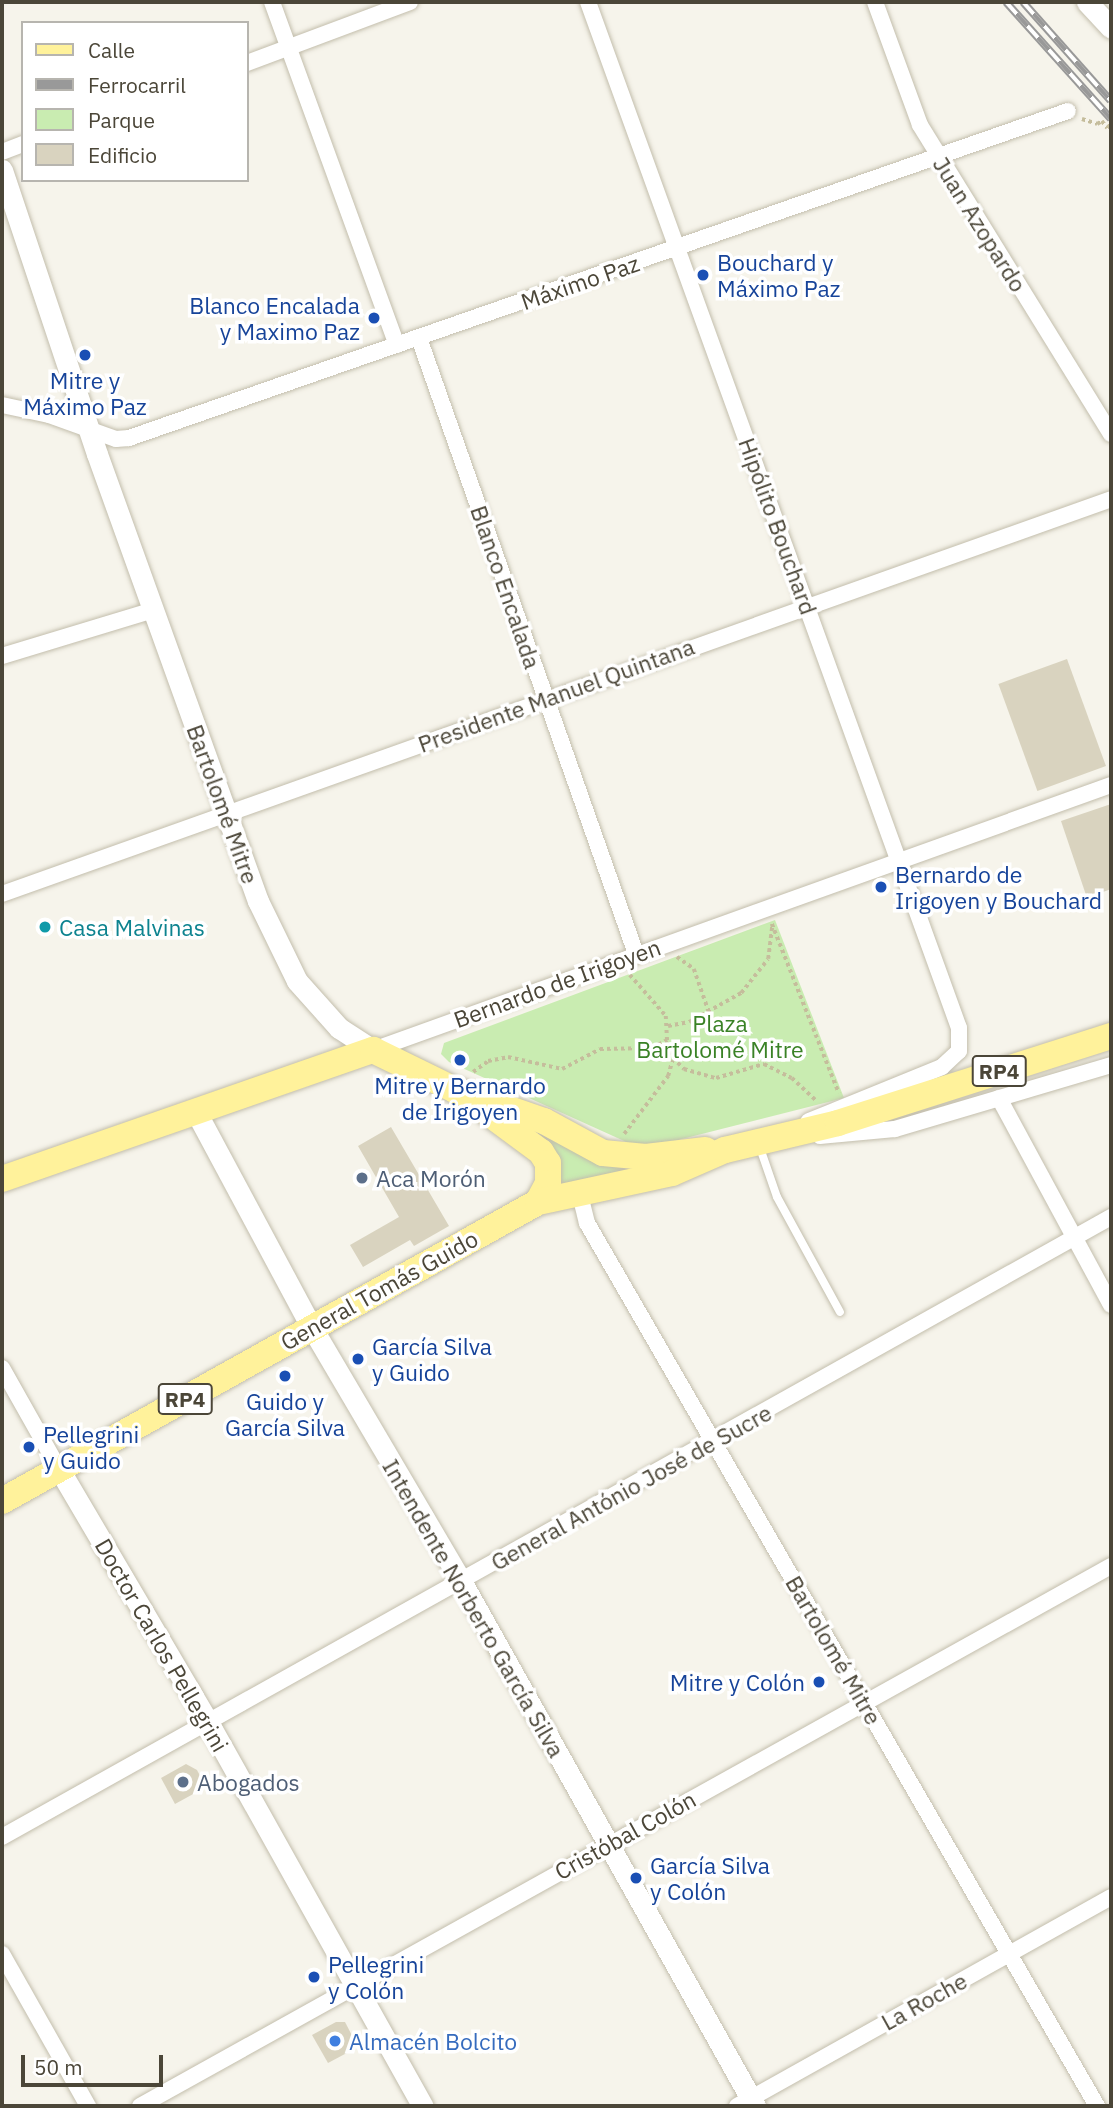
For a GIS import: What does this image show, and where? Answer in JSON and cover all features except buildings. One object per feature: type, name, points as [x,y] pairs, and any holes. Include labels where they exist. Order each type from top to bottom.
[{"type":"main road","name":"General Tomás Guido","points":[[2,1501],[538,1202],[672,1173],[725,1150],[886,1108],[1111,1036]]},
{"type":"main road","name":"Bartolomé Mitre","points":[[373,1050],[455,1090],[535,1117],[617,1157],[725,1150]]},
{"type":"main road","name":"Bernardo de Irigoyen","points":[[2,1179],[373,1050]]},
{"type":"main road","points":[[455,1090],[541,1152],[549,1171],[538,1202]]},
{"type":"street","points":[[272,2],[397,345]]},
{"type":"street","points":[[248,63],[410,2]]},
{"type":"street","name":"Hipólito Bouchard","points":[[588,2],[900,861],[959,1028],[959,1051]]},
{"type":"street","name":"Juan Azopardo","points":[[875,2],[920,125],[1111,434]]},
{"type":"street","points":[[1087,2],[1111,28]]},
{"type":"street","name":"Máximo Paz","points":[[2,405],[49,415],[90,430],[129,438],[1068,111]]},
{"type":"street","points":[[2,152],[21,145]]},
{"type":"street","name":"Bartolomé Mitre","points":[[2,170],[10,216],[90,430],[263,914],[297,981],[339,1028],[373,1050]]},
{"type":"street","name":"Blanco Encalada","points":[[419,338],[636,954]]},
{"type":"street","name":"Presidente Manuel Quintana","points":[[2,894],[545,697],[1111,499]]},
{"type":"street","points":[[2,656],[153,610]]},
{"type":"street","name":"Bernardo de Irigoyen","points":[[373,1050],[671,942],[769,916],[900,861],[1111,785]]},
{"type":"street","name":"General Tomás Guido","points":[[769,1140],[826,1112],[942,1067],[959,1051]]},
{"type":"street","name":"General Tomás Guido","points":[[769,1140],[869,1135],[1111,1065]]},
{"type":"street","points":[[999,1098],[1111,1305]]},
{"type":"street","name":"Intendente Norberto García Silva","points":[[195,1110],[312,1328],[461,1581],[747,2104]]},
{"type":"street","name":"Bartolomé Mitre","points":[[579,1191],[587,1223],[1097,2106]]},
{"type":"street","name":"General António José de Sucre","points":[[2,1837],[1111,1217]]},
{"type":"street","name":"Doctor Carlos Pellegrini","points":[[2,1368],[208,1722],[423,2106]]},
{"type":"street","name":"Cristóbal Colón","points":[[140,2106],[1111,1566]]},
{"type":"street","name":"La Roche","points":[[747,2104],[1111,1897]]},
{"type":"street","points":[[2,1954],[88,2106]]},
{"type":"lane","points":[[769,1140],[777,1197],[841,1312]]},
{"type":"path","points":[[1068,111],[1078,119],[1097,124],[1102,121],[1107,128],[1111,124]]},
{"type":"path","points":[[668,1026],[709,1012],[741,993],[758,975],[768,958],[769,916]]},
{"type":"path","points":[[769,916],[844,1105]]},
{"type":"path","points":[[671,942],[679,961],[697,975],[709,1012]]},
{"type":"path","points":[[616,962],[659,1006],[668,1026],[667,1040],[672,1061],[668,1076],[619,1141],[617,1157]]},
{"type":"path","points":[[455,1090],[493,1059],[508,1057],[562,1069],[600,1049],[652,1048],[667,1040]]},
{"type":"path","points":[[672,1061],[700,1076],[731,1076],[751,1064],[779,1069],[826,1112]]},
{"type":"green space","name":"Plaza Bartolomé Mitre","points":[[775,920],[844,1098],[670,1142],[633,1145],[449,1062],[441,1054],[444,1043]]},
{"type":"green space","points":[[538,1128],[649,1165],[553,1190],[534,1137]]},
{"type":"railway","points":[[1006,2],[1111,119]]},
{"type":"railway","points":[[1023,2],[1111,101]]},
{"type":"place","name":"Bouchard y Máximo Paz","points":[[703,275]]},
{"type":"place","name":"Blanco Encalada y Maximo Paz","points":[[374,318]]},
{"type":"place","name":"Mitre y Máximo Paz","points":[[85,355]]},
{"type":"place","name":"Bernardo de Irigoyen y Bouchard","points":[[881,887]]},
{"type":"place","name":"Casa Malvinas","points":[[45,927]]},
{"type":"place","name":"Mitre y Bernardo de Irigoyen","points":[[460,1060]]},
{"type":"place","name":"Aca Morón","points":[[362,1178]]},
{"type":"place","name":"García Silva y Guido","points":[[358,1359]]},
{"type":"place","name":"Guido y García Silva","points":[[285,1376]]},
{"type":"place","name":"Pellegrini y Guido","points":[[29,1447]]},
{"type":"place","name":"Mitre y Colón","points":[[819,1682]]},
{"type":"place","name":"Abogados","points":[[183,1782]]},
{"type":"place","name":"García Silva y Colón","points":[[636,1878]]},
{"type":"place","name":"Pellegrini y Colón","points":[[314,1977]]},
{"type":"place","name":"Almacén Bolcito","points":[[335,2041]]}]
